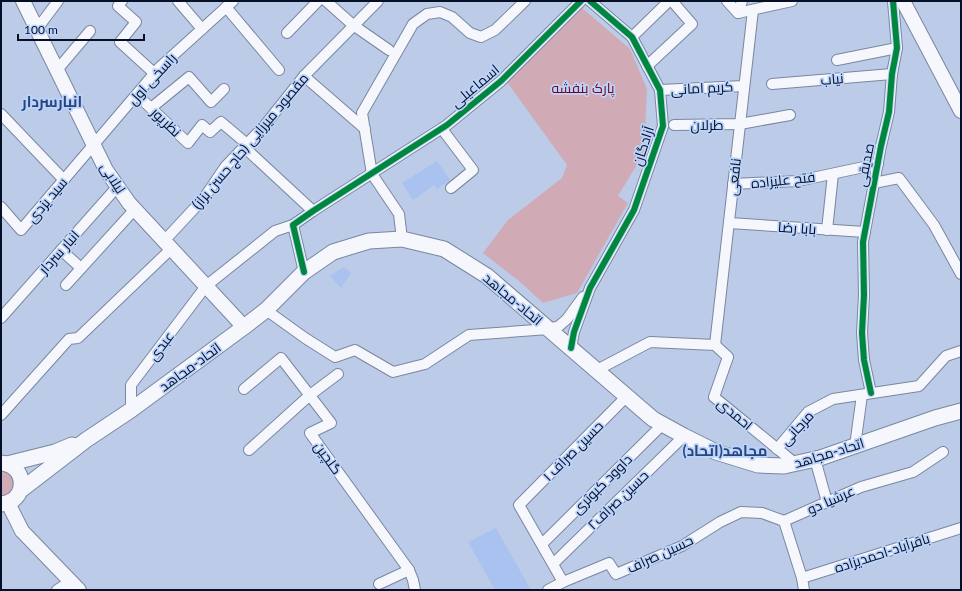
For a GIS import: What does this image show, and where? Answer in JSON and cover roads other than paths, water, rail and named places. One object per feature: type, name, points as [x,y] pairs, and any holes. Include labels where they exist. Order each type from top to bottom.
[{"type":"main road","name":"لیلابی","points":[[23,1],[106,170],[135,209],[244,328]]},
{"type":"main road","points":[[903,1],[959,104]]},
{"type":"main road","name":"اتحاد-مجاهد","points":[[86,440],[131,410],[244,328],[266,310],[304,272],[333,252],[369,241],[402,239],[444,249],[487,276],[653,419],[716,452],[758,465],[784,466],[815,459],[935,418],[961,411]]},
{"type":"main road","points":[[4,463],[55,452],[86,440]]},
{"type":"main road","points":[[75,585],[22,531],[5,503],[18,495],[21,490],[86,440]]},
{"type":"main road","points":[[4,463],[18,471],[22,483],[21,490]]},
{"type":"street","points":[[37,29],[58,1]]},
{"type":"street","points":[[122,1],[118,6],[136,22],[120,42],[154,73]]},
{"type":"street","points":[[178,1],[202,29]]},
{"type":"street","points":[[287,33],[318,1]]},
{"type":"street","points":[[326,1],[353,25],[389,50]]},
{"type":"street","name":"مقصود میرزایی (حاج حسن بزاز)","points":[[1,416],[69,339],[78,338],[168,245],[204,198],[225,167],[265,125],[304,76],[378,1]]},
{"type":"street","points":[[402,239],[399,214],[372,174],[362,113],[413,24],[427,14],[440,12],[452,17],[470,34],[481,36],[495,30],[525,1]]},
{"type":"street","name":"اسماعیلی","points":[[293,225],[442,129],[501,80],[581,1]]},
{"type":"street","name":"آزادگان","points":[[590,1],[632,37],[660,90],[663,126],[634,210],[590,288]]},
{"type":"street","points":[[632,37],[669,1]]},
{"type":"street","points":[[647,66],[692,24],[672,1]]},
{"type":"street","points":[[727,1],[738,13]]},
{"type":"street","points":[[738,13],[742,1]]},
{"type":"street","points":[[738,13],[792,1]]},
{"type":"street","name":"صدیقی","points":[[866,394],[862,333],[864,295],[862,259],[865,232],[874,183],[889,112],[892,74],[897,48],[893,1]]},
{"type":"street","points":[[230,4],[278,70]]},
{"type":"street","name":"راسخی اول","points":[[94,145],[154,73],[230,4]]},
{"type":"street","name":"نافعی","points":[[715,345],[753,10]]},
{"type":"street","points":[[57,70],[90,30]]},
{"type":"street","points":[[837,60],[897,48]]},
{"type":"street","name":"نیاب","points":[[772,84],[892,74]]},
{"type":"street","points":[[304,76],[365,129]]},
{"type":"street","points":[[151,108],[189,77],[211,102],[224,89]]},
{"type":"street","name":"کریم امانی","points":[[660,90],[744,86]]},
{"type":"street","name":"نظرپور","points":[[137,95],[188,142],[202,125],[210,132],[221,122],[246,146]]},
{"type":"street","points":[[1,114],[64,180]]},
{"type":"street","points":[[740,124],[790,115]]},
{"type":"street","name":"طرلان","points":[[674,125],[740,124]]},
{"type":"street","points":[[442,129],[473,170],[451,188]]},
{"type":"street","name":"سید یزدی","points":[[1,208],[21,230],[94,145]]},
{"type":"street","points":[[246,146],[313,211]]},
{"type":"street","name":"فتح علیزاده","points":[[734,184],[798,182],[878,164]]},
{"type":"street","points":[[827,230],[833,174]]},
{"type":"street","points":[[874,183],[899,178],[934,225],[961,274]]},
{"type":"street","name":"انبار سردار","points":[[2,313],[118,187]]},
{"type":"street","points":[[66,285],[135,209]]},
{"type":"street","name":"بابا رضا","points":[[729,223],[865,232]]},
{"type":"street","points":[[293,225],[304,272]]},
{"type":"street","name":"عبدی","points":[[131,410],[131,385],[206,286],[275,231],[293,225]]},
{"type":"street","points":[[61,250],[81,268]]},
{"type":"street","points":[[266,310],[335,357],[355,350],[393,372],[424,364],[469,335],[550,329],[559,326],[567,319],[590,288]]},
{"type":"street","points":[[571,348],[574,332],[590,288]]},
{"type":"street","points":[[597,370],[650,342],[715,345]]},
{"type":"street","name":"احمدی","points":[[715,345],[728,357],[714,397],[796,464]]},
{"type":"street","name":"مرجانی","points":[[777,449],[808,412],[833,399],[919,386],[946,356],[961,351]]},
{"type":"street","name":"گلچین","points":[[244,389],[282,358],[331,423],[310,433],[409,570],[414,580],[415,590]]},
{"type":"street","points":[[249,450],[310,395],[338,374]]},
{"type":"street","points":[[855,446],[866,394]]},
{"type":"street","name":"حسین صراف ۱","points":[[542,544],[519,505],[628,396]]},
{"type":"street","name":"داوود کبوتری","points":[[542,544],[663,424]]},
{"type":"street","name":"حسین صراف۲","points":[[553,564],[684,436]]},
{"type":"street","name":"عرشیا دو","points":[[784,522],[861,487],[913,472],[943,452]]},
{"type":"street","points":[[815,459],[827,502]]},
{"type":"street","name":"حسین صراف","points":[[548,590],[563,582],[609,563],[616,574],[682,546],[720,522],[741,512],[762,513],[784,522]]},
{"type":"street","points":[[784,522],[802,578],[804,590]]},
{"type":"street","name":"باقرآباد-احمدیزاده","points":[[802,578],[961,528]]},
{"type":"street","points":[[542,544],[563,582]]},
{"type":"street","points":[[379,584],[409,570]]},
{"type":"street","points":[[57,590],[75,585]]},
{"type":"district","name":"انبارسردار","points":[[52,102]]},
{"type":"district","name":"مجاهد(اتحاد)","points":[[725,451]]},
{"type":"park label","name":"پارک بنفشه","points":[[583,88]]}]
